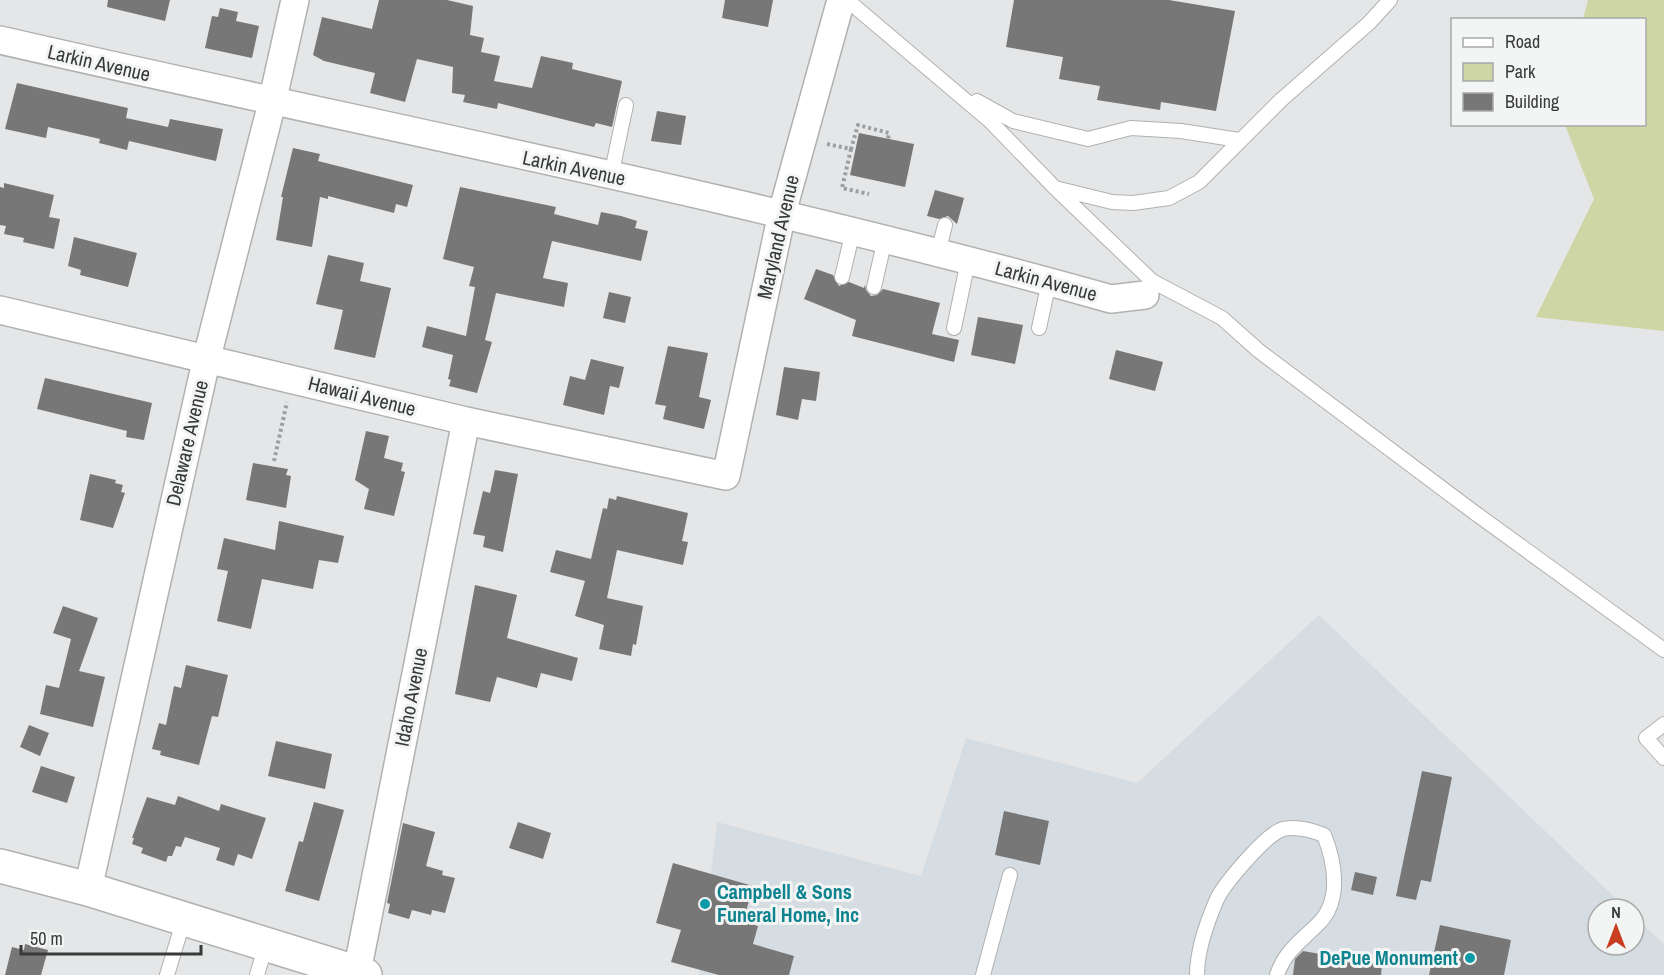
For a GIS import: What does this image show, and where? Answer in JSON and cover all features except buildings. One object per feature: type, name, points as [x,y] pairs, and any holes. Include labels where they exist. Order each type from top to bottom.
[{"type":"street","name":"Delaware Avenue","points":[[88,889],[207,357],[272,103],[295,0]]},
{"type":"street","name":"Maryland Avenue","points":[[726,477],[782,213],[841,0]]},
{"type":"street","name":"Larkin Avenue","points":[[0,40],[272,103],[782,213],[1111,298],[1145,295]]},
{"type":"street","name":"Hawaii Avenue","points":[[0,310],[207,357],[466,421],[726,477]]},
{"type":"street","name":"Idaho Avenue","points":[[361,974],[466,421]]},
{"type":"street","points":[[0,866],[88,889],[361,974]]},
{"type":"lane","points":[[847,0],[990,121],[1055,188],[1152,281],[1222,318],[1259,351],[1664,650]]},
{"type":"lane","points":[[1055,188],[1112,202],[1133,203],[1169,198],[1199,182],[1239,140],[1369,23],[1390,0]]},
{"type":"lane","points":[[957,91],[1013,121],[1071,136],[1089,139],[1131,128],[1181,131],[1239,140]]},
{"type":"lane","points":[[611,176],[626,105]]},
{"type":"lane","points":[[938,253],[945,225]]},
{"type":"lane","points":[[842,277],[853,231]]},
{"type":"lane","points":[[874,287],[885,239]]},
{"type":"lane","points":[[954,328],[968,261]]},
{"type":"lane","points":[[1039,328],[1049,282]]},
{"type":"lane","points":[[1664,724],[1646,738],[1664,758]]},
{"type":"lane","points":[[1197,975],[1203,939],[1218,897],[1258,848],[1281,829],[1310,829],[1324,835],[1332,856],[1333,891],[1328,911],[1292,946],[1277,975]]},
{"type":"lane","points":[[983,975],[1010,875]]},
{"type":"lane","points":[[167,975],[184,919]]},
{"type":"lane","points":[[257,975],[266,944]]},
{"type":"path","points":[[869,194],[842,188],[858,125],[889,133],[888,138]]},
{"type":"path","points":[[803,139],[851,149]]},
{"type":"path","points":[[273,460],[292,378]]},
{"type":"shaded area","points":[[1319,615],[1614,897],[1586,897],[1586,957],[1646,957],[1646,927],[1664,944],[1664,975],[699,975],[717,822],[921,876],[966,738],[1137,783]]},
{"type":"green space","points":[[1588,0],[1664,0],[1664,331],[1536,317],[1594,199],[1565,126],[1646,126],[1646,18],[1583,18]]},
{"type":"place","name":"Campbell & Sons Funeral Home, Inc","points":[[705,904]]},
{"type":"place","name":"DePue Monument","points":[[1470,958]]}]
